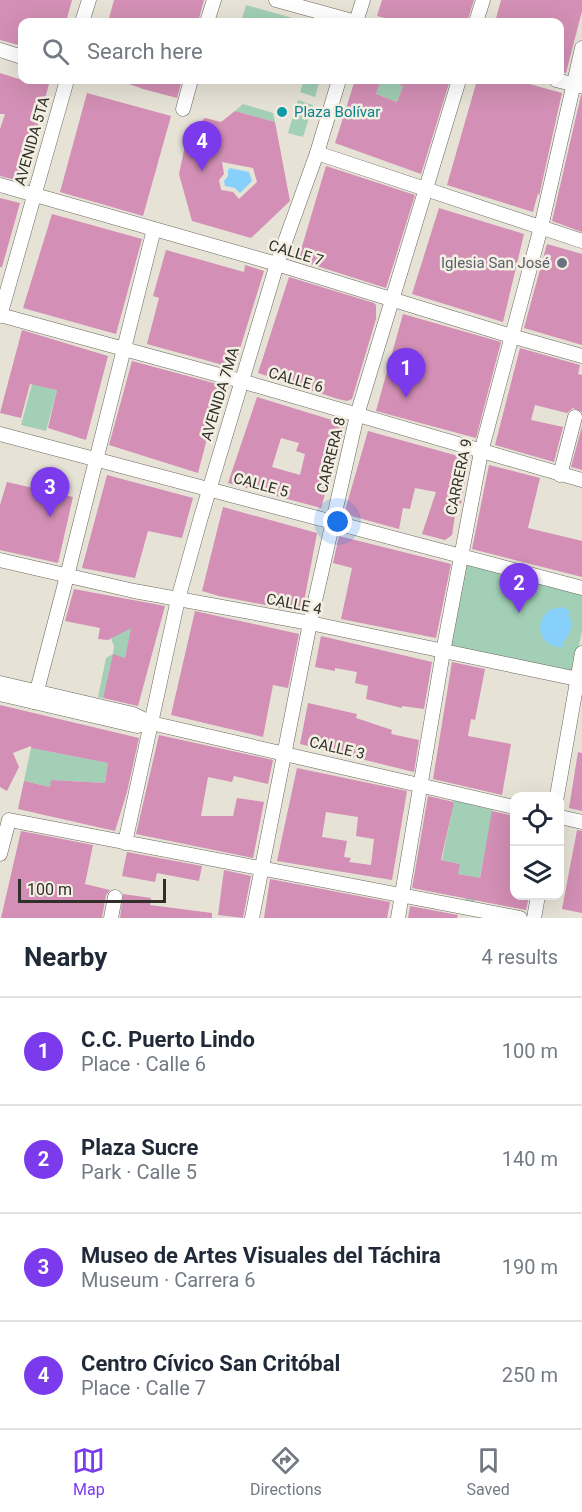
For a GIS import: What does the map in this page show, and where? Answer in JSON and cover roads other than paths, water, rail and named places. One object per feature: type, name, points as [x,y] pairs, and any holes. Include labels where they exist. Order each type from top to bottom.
[{"type":"street","points":[[83,18],[89,0]]},
{"type":"street","points":[[208,18],[214,0]]},
{"type":"street","points":[[276,0],[341,18]]},
{"type":"street","points":[[357,18],[363,0]]},
{"type":"street","points":[[477,18],[483,0]]},
{"type":"street","name":"CARRERA 9","points":[[398,918],[442,652],[481,452],[578,86],[582,48]]},
{"type":"street","points":[[0,50],[18,56]]},
{"type":"street","name":"AVENIDA 5TA","points":[[0,315],[65,84]]},
{"type":"street","points":[[183,109],[190,84]]},
{"type":"street","name":"AVENIDA 7MA","points":[[125,843],[178,599],[277,264],[338,84]]},
{"type":"street","name":"CARRERA 8","points":[[252,918],[310,623],[357,415],[458,84]]},
{"type":"street","points":[[316,153],[582,241]]},
{"type":"street","name":"CALLE 7","points":[[0,184],[582,356]]},
{"type":"street","points":[[35,697],[154,229]]},
{"type":"street","name":"CALLE 6","points":[[0,315],[241,381],[582,480]]},
{"type":"street","points":[[560,475],[575,417]]},
{"type":"street","name":"CALLE 5","points":[[0,434],[582,588]]},
{"type":"street","name":"CALLE 4","points":[[0,560],[133,594],[178,599],[310,623],[579,680]]},
{"type":"street","points":[[557,792],[579,680],[582,653]]},
{"type":"street","name":"CALLE 3","points":[[0,683],[35,697],[137,726],[151,723],[510,806]]},
{"type":"street","name":"CALLE 3","points":[[0,694],[35,697]]},
{"type":"street","points":[[564,818],[582,822]]},
{"type":"street","points":[[0,854],[9,820],[520,918]]},
{"type":"street","points":[[111,918],[115,897]]},
{"type":"street","points":[[534,918],[537,900]]},
{"type":"water","points":[[230,168],[249,172],[252,181],[240,193],[235,188],[225,186],[224,181]]},
{"type":"water","points":[[561,607],[571,611],[568,614],[571,629],[562,643],[564,647],[554,646],[547,642],[540,629],[545,615]]},
{"type":"place","name":"Plaza Bolívar","points":[[282,112]]},
{"type":"place","name":"Centro Cívico San Critóbal","points":[[202,171]]},
{"type":"place","name":"Iglesia San José","points":[[562,263]]},
{"type":"place","name":"C.C. Puerto Lindo","points":[[406,398]]},
{"type":"place","name":"Museo de Artes Visuales del Táchira","points":[[50,517]]},
{"type":"place","name":"Plaza Sucre","points":[[519,613]]}]
